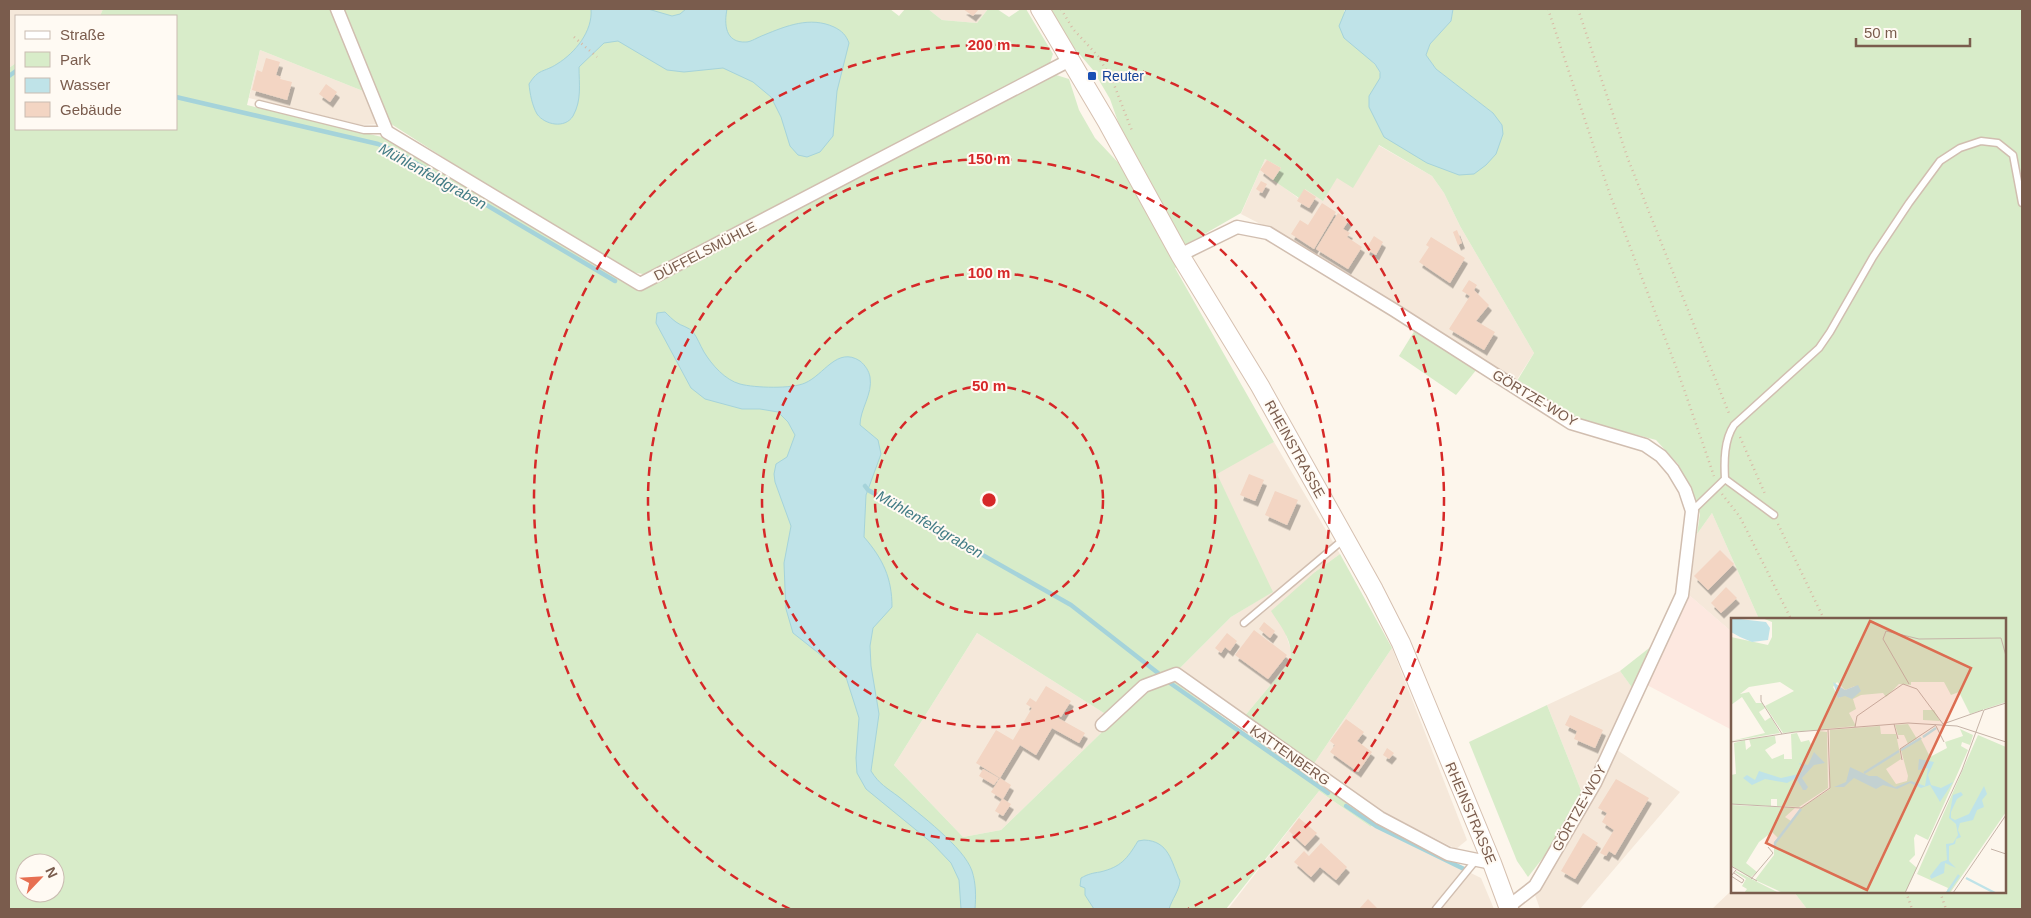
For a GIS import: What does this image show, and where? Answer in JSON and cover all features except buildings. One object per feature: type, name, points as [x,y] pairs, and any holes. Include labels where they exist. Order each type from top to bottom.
[{"type":"main road","name":"RHEINSTRASSE","points":[[1040,9],[1107,122],[1180,255],[1260,386],[1402,643],[1484,862],[1509,909]]},
{"type":"street","points":[[337,9],[387,130]]},
{"type":"street","name":"DÜFFELSMÜHLE","points":[[387,130],[640,284],[1070,60]]},
{"type":"street","name":"GÖRTZE-WOY","points":[[1180,255],[1236,227],[1268,233],[1394,310],[1571,423],[1645,444],[1661,456],[1673,470],[1685,490],[1692,511],[1682,595],[1595,783],[1535,886],[1509,909]]},
{"type":"street","name":"KATTENBERG","points":[[1102,725],[1144,686],[1176,674],[1380,818],[1448,854],[1484,862]]},
{"type":"lane","points":[[259,104],[364,130],[387,130]]},
{"type":"lane","points":[[1692,511],[1725,479],[1724,465],[1728,434],[1734,425],[1819,348],[1873,257],[1909,202],[1940,161],[1960,148],[1980,141],[1998,143],[2013,155],[2022,202]]},
{"type":"lane","points":[[1725,479],[1774,515]]},
{"type":"lane","points":[[1244,623],[1344,539]]},
{"type":"lane","points":[[1436,909],[1484,862]]},
{"type":"path","points":[[1548,9],[1609,192],[1678,372],[1717,488],[1740,517],[1790,618]]},
{"type":"path","points":[[1578,9],[1628,159],[1734,425],[1774,515],[1824,618]]},
{"type":"path","points":[[574,37],[597,57]]},
{"type":"path","points":[[1906,893],[1912,909]]},
{"type":"path","points":[[1940,893],[1946,909]]},
{"type":"shaded area","points":[[9,9],[103,9],[100,15],[15,15],[15,64],[9,68]]},
{"type":"shaded area","points":[[928,9],[988,9],[977,23],[942,20]]},
{"type":"shaded area","points":[[260,50],[363,91],[377,124],[362,125],[249,98]]},
{"type":"shaded area","points":[[1378,145],[1432,176],[1444,193],[1460,226],[1534,353],[1516,381],[1440,331],[1282,235],[1241,214],[1265,159],[1281,168],[1273,179],[1298,198],[1304,189],[1337,177],[1353,187]]},
{"type":"shaded area","points":[[1274,442],[1340,554],[1315,572],[1286,635],[1292,653],[1289,663],[1243,718],[1178,670],[1231,617],[1272,592],[1216,473]]},
{"type":"shaded area","points":[[1712,513],[1759,618],[1731,618],[1731,631],[1689,595],[1697,534]]},
{"type":"shaded area","points":[[1689,595],[1731,631],[1731,729],[1647,685]]},
{"type":"shaded area","points":[[977,633],[1107,715],[1133,702],[1001,830],[963,837],[894,765]]},
{"type":"shaded area","points":[[1392,648],[1467,840],[1456,849],[1381,811],[1313,765]]},
{"type":"shaded area","points":[[1620,671],[1633,689],[1582,793],[1547,705]]},
{"type":"shaded area","points":[[1617,750],[1680,792],[1580,909],[1540,909],[1535,895],[1600,786]]},
{"type":"shaded area","points":[[1319,791],[1371,827],[1373,825],[1481,878],[1494,909],[1228,909]]},
{"type":"shaded area","points":[[1731,891],[1731,893],[1795,893],[1807,909],[1712,909]]},
{"type":"green space","points":[[103,9],[330,9],[363,91],[260,50],[247,105],[382,137],[397,143],[631,285],[1053,74],[1069,79],[1079,110],[1095,138],[1126,171],[1180,265],[1175,268],[1274,442],[1217,474],[1273,592],[1231,617],[1178,670],[1107,715],[977,633],[894,765],[963,837],[1001,830],[1133,702],[1148,690],[1172,680],[1234,725],[1375,821],[1371,827],[1319,791],[1226,909],[9,909],[9,68],[15,64],[15,130],[178,130],[178,15],[100,15]]},
{"type":"green space","points":[[342,9],[890,9],[899,16],[905,9],[928,9],[942,20],[977,23],[988,9],[997,9],[1009,17],[1021,9],[1026,9],[1053,54],[1049,66],[655,272],[643,274],[631,272],[524,209],[388,122]]},
{"type":"green space","points":[[1047,9],[1346,9],[1344,11],[1344,38],[1367,56],[1380,73],[1380,78],[1369,96],[1493,113],[1436,69],[1426,55],[1430,44],[1451,21],[1453,9],[2022,9],[2022,909],[1807,909],[1795,893],[2006,893],[2006,618],[1759,618],[1712,513],[1697,534],[1700,514],[1694,496],[1678,464],[1656,440],[1574,418],[1517,381],[1534,353],[1460,226],[1444,193],[1432,176],[1379,145],[1353,188],[1337,178],[1323,201],[1305,189],[1299,198],[1273,180],[1281,168],[1265,159],[1241,213],[1201,236],[1206,247],[1191,259],[1128,150],[1110,99],[1093,70],[1059,30]]},
{"type":"green space","points":[[1415,330],[1477,369],[1456,395],[1399,356]]},
{"type":"green space","points":[[1340,554],[1392,648],[1313,765],[1243,718],[1289,663],[1291,656],[1289,642],[1271,611],[1315,572]]},
{"type":"green space","points":[[1653,645],[1633,689],[1620,671]]},
{"type":"green space","points":[[1547,705],[1582,793],[1549,850],[1528,877],[1517,861],[1469,742]]},
{"type":"water","points":[[591,9],[648,9],[672,16],[680,14],[686,9],[727,9],[726,26],[730,36],[739,41],[746,42],[781,28],[807,22],[816,22],[834,27],[847,38],[849,43],[837,91],[833,136],[820,152],[807,157],[798,155],[790,146],[781,117],[771,97],[753,82],[723,68],[684,72],[667,70],[618,41],[604,43],[579,67],[579,98],[573,116],[565,123],[560,124],[545,121],[535,111],[529,84],[539,73],[564,59],[582,41],[589,25]]},
{"type":"water","points":[[1346,9],[1453,9],[1451,21],[1430,44],[1426,55],[1436,69],[1493,113],[1502,125],[1503,134],[1496,154],[1486,165],[1474,174],[1459,175],[1427,163],[1384,137],[1369,107],[1369,96],[1380,78],[1380,72],[1375,64],[1344,38],[1339,26]]},
{"type":"water","points":[[665,312],[676,322],[693,332],[707,357],[719,371],[729,379],[740,384],[773,387],[799,385],[812,379],[831,363],[844,357],[852,357],[860,361],[868,370],[870,389],[860,425],[878,440],[881,454],[866,495],[864,537],[885,569],[892,597],[892,607],[873,628],[870,646],[871,666],[879,714],[871,771],[880,783],[929,822],[960,852],[972,871],[975,909],[961,909],[959,880],[951,863],[932,843],[866,789],[857,773],[856,758],[859,718],[845,674],[793,633],[786,609],[784,563],[791,526],[775,482],[774,474],[776,464],[787,457],[795,435],[788,422],[778,412],[742,409],[705,399],[691,388],[656,323],[657,313]]},
{"type":"water","points":[[1138,841],[1152,841],[1164,848],[1180,881],[1169,909],[1094,909],[1085,895],[1085,888],[1080,886],[1081,878],[1118,865],[1127,857]]},
{"type":"waterway","name":"Mühlenfeldgraben","points":[[9,76],[15,72]]},
{"type":"waterway","name":"Mühlenfeldgraben","points":[[178,97],[378,144],[395,151],[615,281]]},
{"type":"waterway","name":"Mühlenfeldgraben","points":[[865,486],[868,490],[1071,605],[1158,673]]},
{"type":"waterway","name":"Mühlenfeldgraben","points":[[1170,683],[1328,793]]},
{"type":"waterway","name":"Mühlenfeldgraben","points":[[1346,806],[1376,826],[1464,869]]},
{"type":"place","name":"Reuter","points":[[1092,76]]}]
